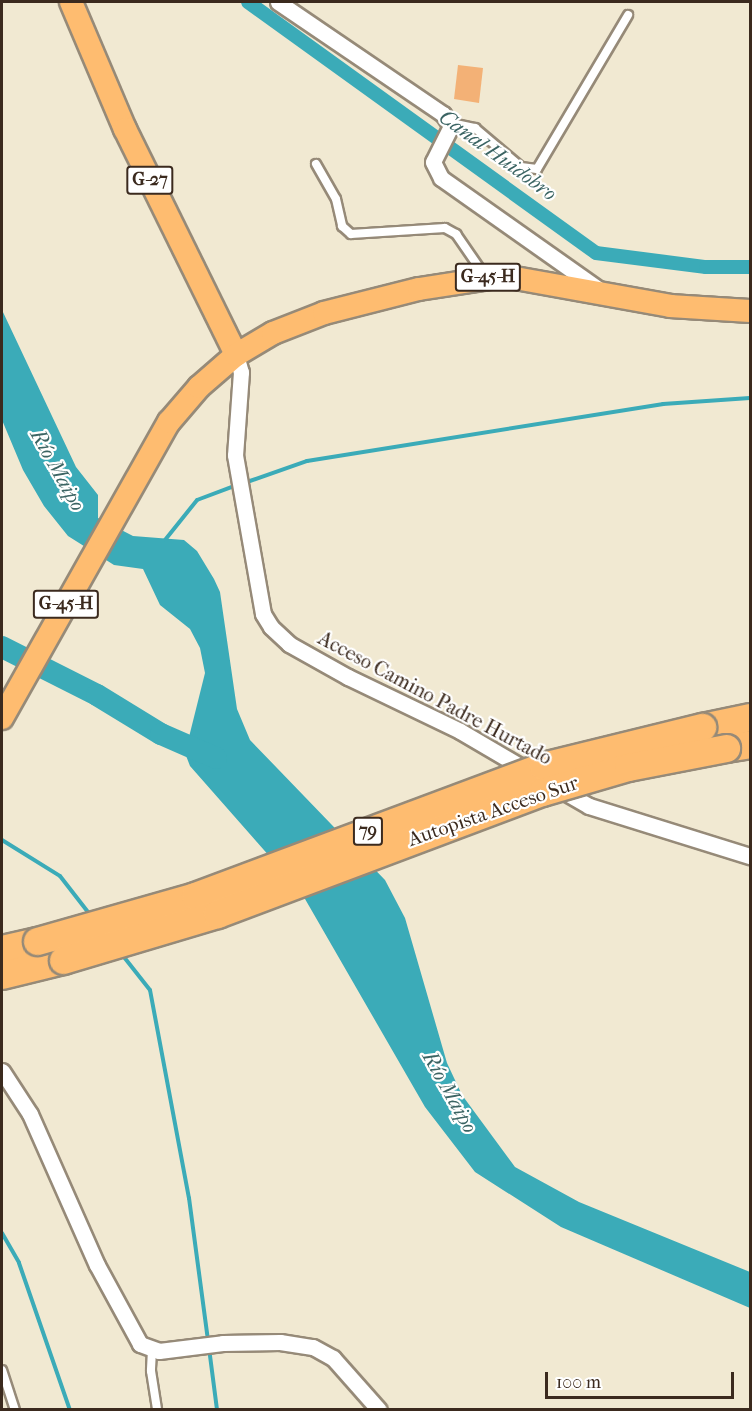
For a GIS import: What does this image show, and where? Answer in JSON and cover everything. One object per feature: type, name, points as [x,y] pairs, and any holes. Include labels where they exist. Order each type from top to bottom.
[{"type":"highway","name":"Autopista Acceso Sur","points":[[2,949],[195,896],[543,766],[750,717]]},
{"type":"highway","name":"Autopista Acceso Sur","points":[[2,975],[63,960],[226,911],[542,792],[628,767],[738,746]]},
{"type":"main road","name":"G-27","points":[[71,2],[125,129],[236,355]]},
{"type":"main road","name":"G-45-H","points":[[2,718],[130,490],[179,408],[236,355],[308,318],[420,289],[485,277],[527,278],[670,306],[750,310]]},
{"type":"street","points":[[278,2],[449,128],[433,162],[441,178],[605,293]]},
{"type":"street","name":"Acceso Camino Padre Hurtado","points":[[236,355],[241,372],[235,454],[242,506],[263,614],[289,644],[460,731],[589,806],[750,856]]},
{"type":"street","points":[[2,1071],[30,1114],[132,1334],[152,1350],[188,1349],[223,1343],[280,1342],[313,1347],[333,1359],[379,1410]]},
{"type":"lane","points":[[449,128],[475,128],[521,167],[537,169],[628,15]]},
{"type":"lane","points":[[316,164],[336,199],[342,226],[351,234],[445,228],[456,234],[485,277]]},
{"type":"lane","points":[[152,1350],[150,1371],[157,1410]]},
{"type":"lane","points":[[2,1370],[15,1410]]},
{"type":"water","points":[[2,310],[76,467],[98,495],[98,518],[133,536],[184,540],[197,551],[214,579],[220,592],[237,709],[250,740],[385,880],[405,918],[447,1063],[462,1095],[515,1167],[579,1202],[750,1272],[750,1308],[561,1227],[475,1172],[425,1107],[301,892],[190,766],[185,753],[205,673],[200,648],[190,629],[160,605],[143,569],[114,565],[68,536],[44,506],[23,470],[2,420]]},
{"type":"building","points":[[458,65],[483,68],[479,103],[454,99]]},
{"type":"waterway","name":"Canal Huidobro","points":[[248,2],[596,253],[706,267],[750,267]]},
{"type":"waterway","points":[[244,483],[307,461],[663,404],[750,398]]},
{"type":"waterway","points":[[165,540],[197,500],[237,485]]},
{"type":"waterway","name":"Río Maipo","points":[[2,647],[97,695],[161,734],[216,758]]},
{"type":"waterway","points":[[2,840],[60,876],[91,916]]},
{"type":"waterway","points":[[120,952],[150,990],[189,1198],[208,1341]]},
{"type":"waterway","points":[[2,1233],[19,1263],[70,1410]]},
{"type":"waterway","points":[[209,1348],[217,1410]]}]
